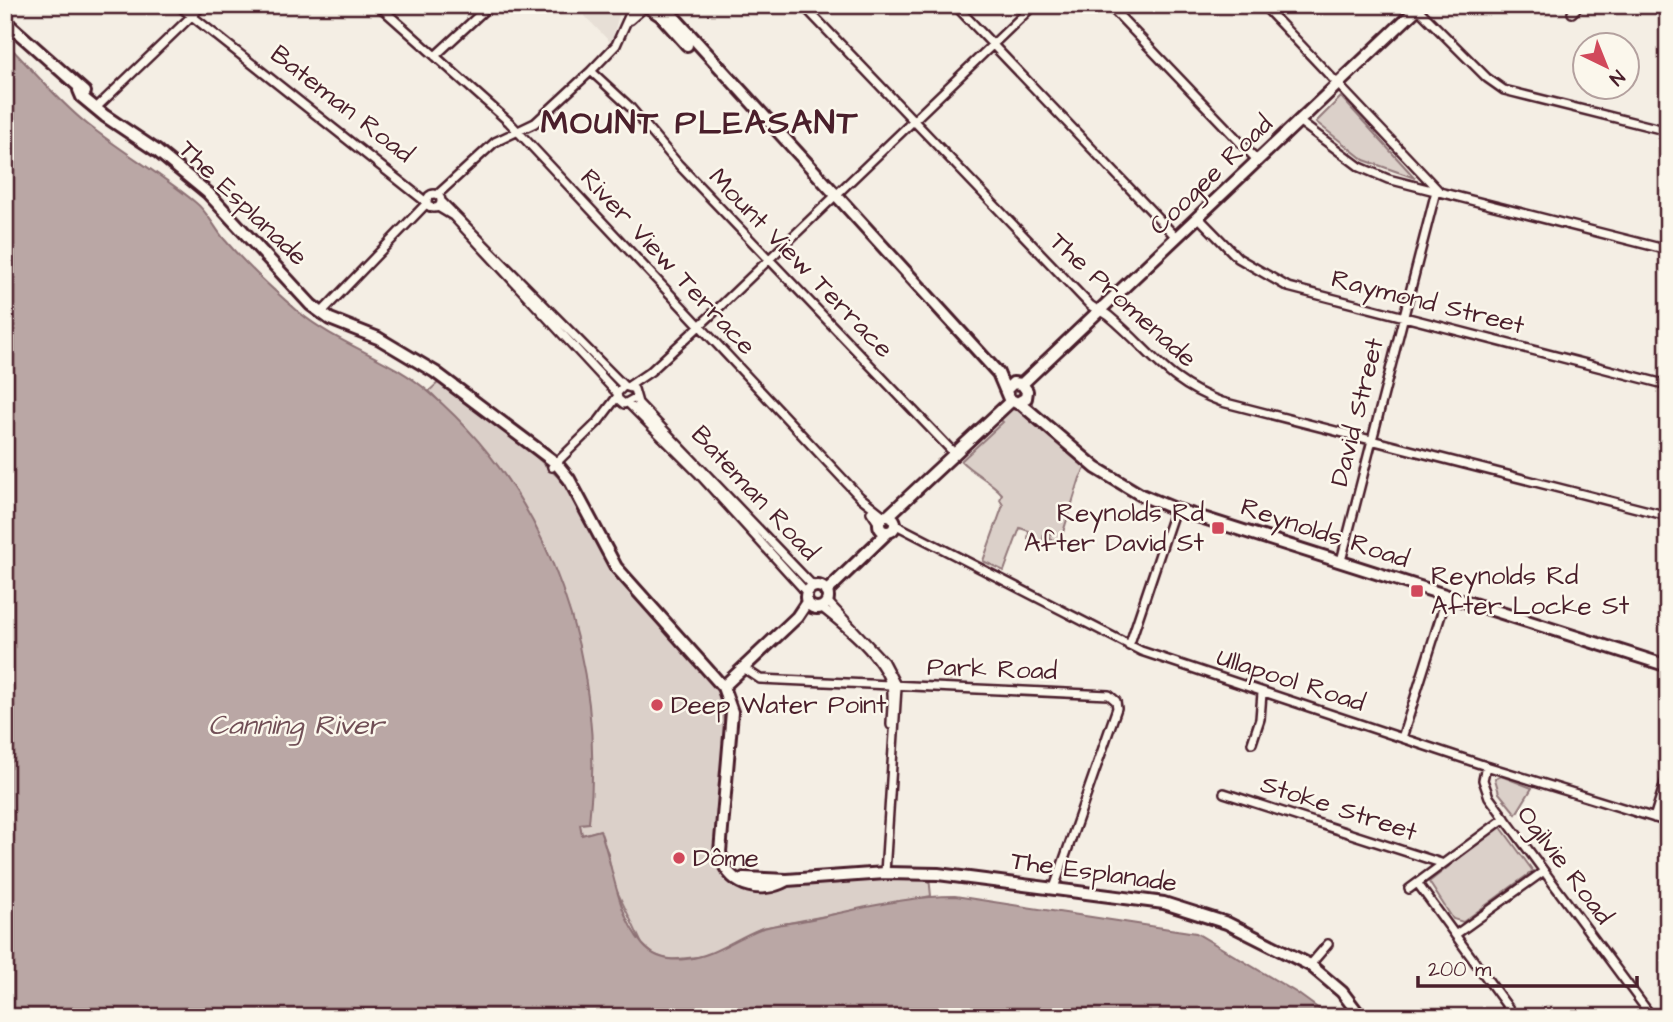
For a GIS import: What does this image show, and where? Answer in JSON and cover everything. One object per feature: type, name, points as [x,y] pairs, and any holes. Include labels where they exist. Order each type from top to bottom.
[{"type":"street","name":"Bateman Road","points":[[178,5],[412,188],[434,201],[626,395],[858,641],[894,686]]},
{"type":"street","points":[[98,106],[203,5]]},
{"type":"street","name":"River View Terrace","points":[[377,5],[489,102],[887,524]]},
{"type":"street","points":[[435,57],[490,5]]},
{"type":"street","name":"Reynolds Road","points":[[663,5],[679,31]]},
{"type":"street","name":"The Promenade","points":[[803,5],[1090,305],[1168,374],[1201,394],[1668,516]]},
{"type":"street","points":[[955,5],[1177,238]]},
{"type":"street","points":[[554,465],[1034,5]]},
{"type":"street","points":[[1109,5],[1258,161]]},
{"type":"street","points":[[1263,5],[1438,191]]},
{"type":"street","points":[[1572,13],[1580,5]]},
{"type":"street","points":[[1657,5],[1668,15]]},
{"type":"street","points":[[323,311],[495,142],[535,123],[591,71],[616,45],[630,20],[645,6]]},
{"type":"street","name":"Reynolds Road","points":[[645,6],[679,31],[1032,411],[1096,468],[1141,495],[1175,509],[1668,666]]},
{"type":"street","points":[[1417,6],[1487,78],[1504,90],[1668,131]]},
{"type":"street","name":"Coogee Road","points":[[723,687],[871,547],[905,499],[1300,122],[1417,6]]},
{"type":"street","name":"The Esplanade","points":[[5,21],[79,90],[208,193],[323,311],[378,338],[435,372],[569,479],[616,567],[723,687],[732,712],[720,852],[724,867],[734,880],[746,885],[766,887],[787,880],[885,873],[938,874],[1185,908],[1227,923],[1310,965],[1342,992],[1361,1017]]},
{"type":"street","name":"Mount View Terrace","points":[[591,71],[630,107],[679,165],[954,453]]},
{"type":"street","points":[[1300,122],[1366,170],[1388,179],[1668,250]]},
{"type":"street","name":"David Street","points":[[1341,561],[1438,191]]},
{"type":"street","name":"Raymond Street","points":[[1199,218],[1238,258],[1280,283],[1668,385]]},
{"type":"street","points":[[1129,646],[1175,509]]},
{"type":"street","name":"Ullapool Road","points":[[887,524],[1129,646],[1262,693],[1668,822]]},
{"type":"street","points":[[1402,738],[1447,596]]},
{"type":"street","name":"Bateman Road","points":[[817,597],[880,656],[894,686],[885,873]]},
{"type":"street","name":"Park Road","points":[[745,669],[760,679],[863,686],[1109,695],[1116,701],[1117,708],[1054,888]]},
{"type":"street","points":[[863,686],[875,684],[885,675]]},
{"type":"street","points":[[1252,743],[1260,719],[1262,693]]},
{"type":"street","name":"Ogilvie Road","points":[[1486,766],[1483,780],[1486,791],[1652,1017]]},
{"type":"street","points":[[1654,818],[1668,773]]},
{"type":"street","name":"Stoke Street","points":[[1224,793],[1441,863]]},
{"type":"street","points":[[1409,889],[1505,818]]},
{"type":"street","points":[[1455,935],[1544,871]]},
{"type":"street","points":[[1418,884],[1515,1017]]},
{"type":"street","points":[[1310,965],[1328,944]]},
{"type":"shaded area","points":[[584,5],[622,5],[611,43],[579,10]]},
{"type":"shaded area","points":[[1341,97],[1415,178],[1364,160],[1316,122]]},
{"type":"shaded area","points":[[441,380],[520,442],[557,476],[578,503],[619,580],[698,663],[717,689],[723,709],[725,745],[717,844],[734,878],[758,886],[929,877],[931,896],[762,928],[707,956],[668,960],[653,954],[642,944],[613,883],[608,853],[598,831],[582,835],[463,425],[429,391]]},
{"type":"shaded area","points":[[1011,401],[1088,463],[1080,478],[1060,542],[1049,539],[1051,533],[1044,531],[1043,543],[1028,539],[1029,531],[1020,528],[1004,571],[983,561],[1003,505],[1000,500],[1002,494],[961,461],[1003,422],[994,414]]},
{"type":"shaded area","points":[[1501,776],[1532,788],[1516,814],[1499,793],[1495,779]]},
{"type":"shaded area","points":[[1500,826],[1533,871],[1463,922],[1453,919],[1429,882]]},
{"type":"water","name":"Canning River","points":[[5,42],[76,115],[199,206],[242,259],[300,313],[331,334],[399,371],[430,393],[473,435],[509,482],[539,533],[562,588],[579,645],[589,704],[592,763],[589,823],[580,824],[582,835],[600,830],[621,905],[634,932],[652,953],[662,958],[686,959],[715,951],[772,926],[899,901],[955,896],[1196,933],[1297,993],[1330,1017],[5,1017]]},
{"type":"place","name":"Reynolds Rd After David St","points":[[1218,528]]},
{"type":"place","name":"Reynolds Rd After Locke St","points":[[1417,591]]},
{"type":"place","name":"Deep Water Point","points":[[657,705]]},
{"type":"place","name":"Dôme","points":[[679,858]]},
{"type":"district","name":"MOUNT PLEASANT","points":[[700,123]]}]
